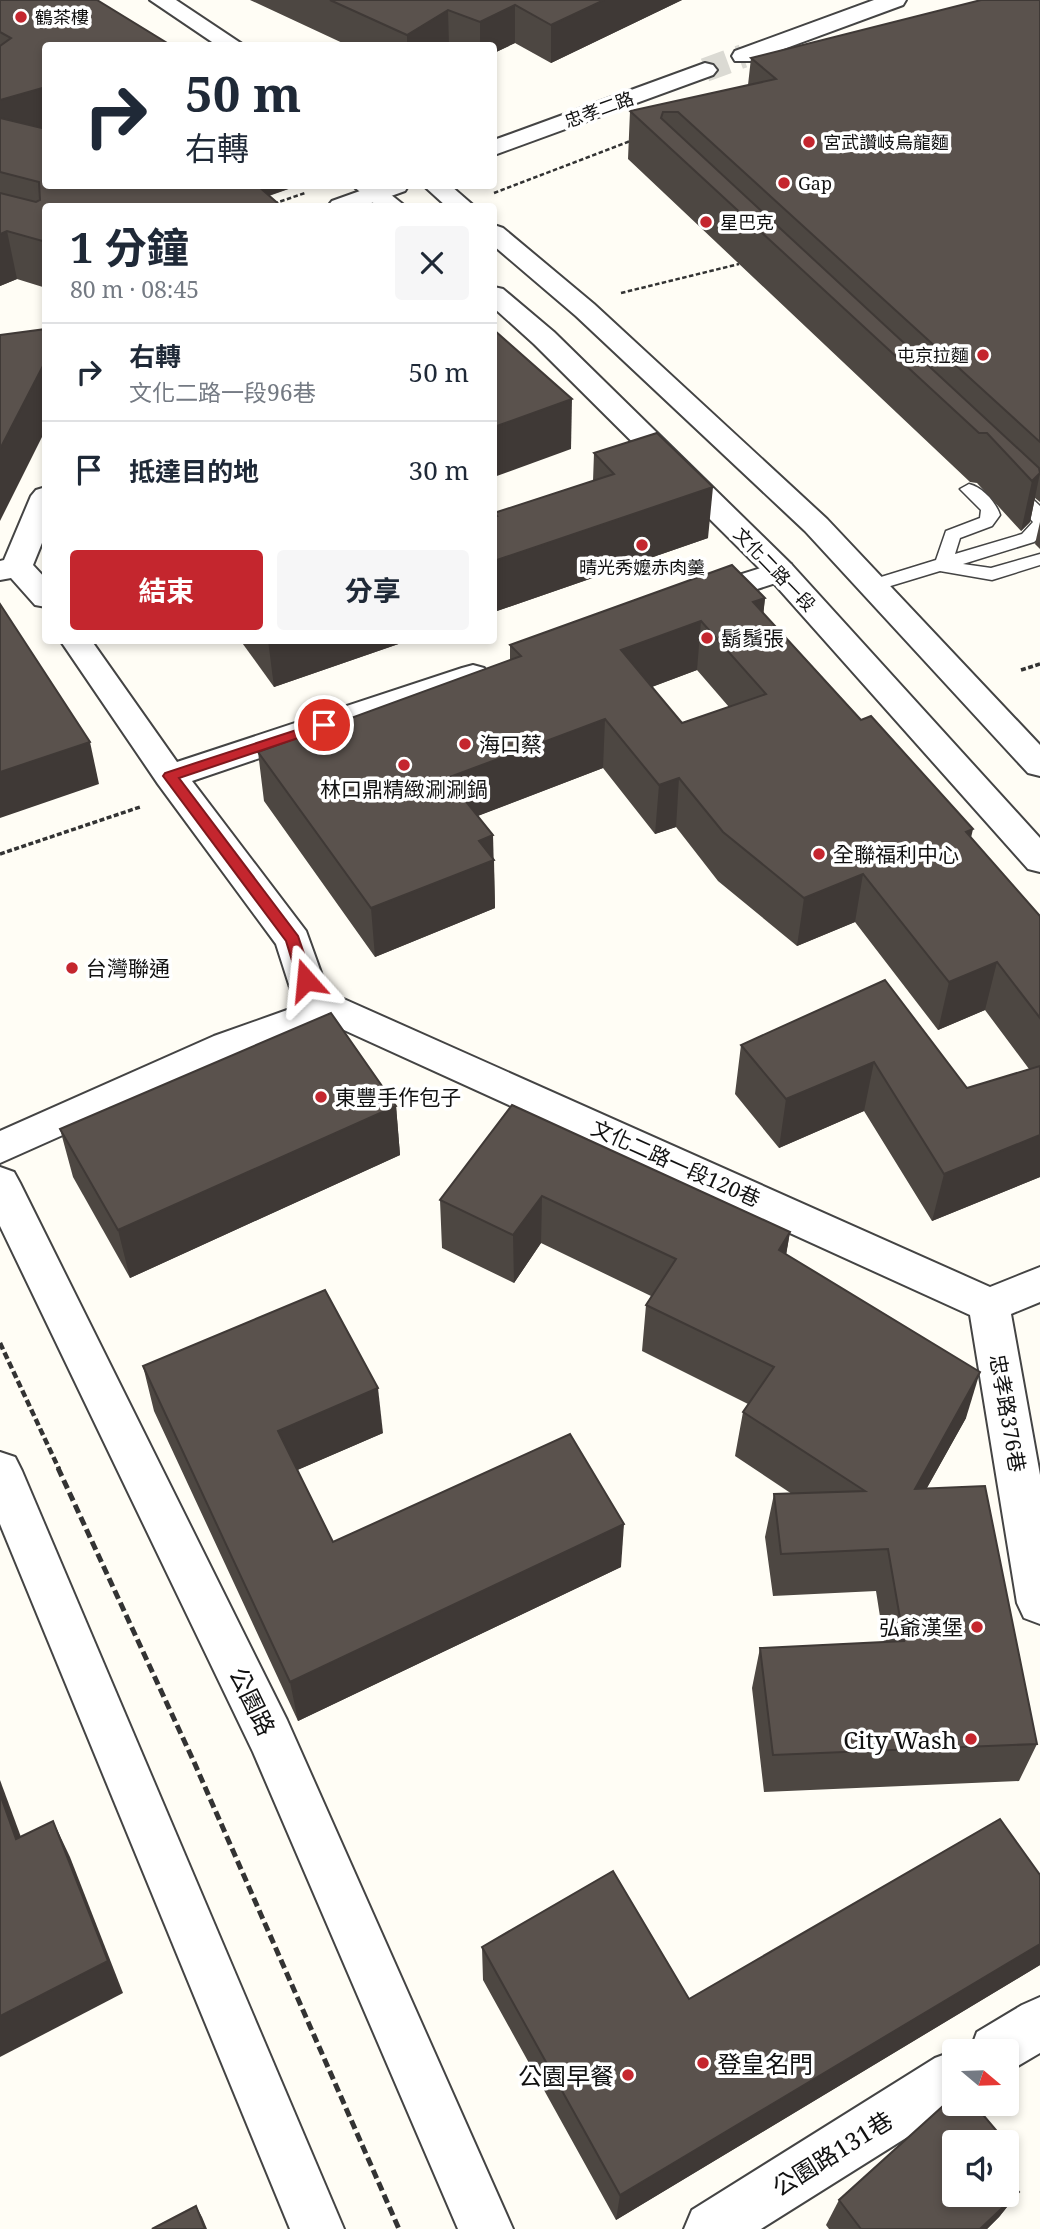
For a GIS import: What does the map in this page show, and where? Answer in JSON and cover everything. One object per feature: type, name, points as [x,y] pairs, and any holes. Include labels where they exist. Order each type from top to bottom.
[{"type":"street","points":[[161,0],[228,42]]},
{"type":"street","points":[[743,56],[895,0]]},
{"type":"street","name":"忠孝二路","points":[[497,147],[705,70]]},
{"type":"street","points":[[440,189],[457,203]]},
{"type":"street","points":[[350,203],[382,193]]},
{"type":"street","points":[[497,236],[585,310],[816,525],[1040,765]]},
{"type":"street","name":"文化二路一段","points":[[497,298],[544,338],[780,571],[1040,860]]},
{"type":"street","points":[[42,504],[9,568],[42,595]]},
{"type":"street","points":[[673,607],[780,571]]},
{"type":"street","points":[[0,1148],[227,1046],[305,1018],[312,1000],[293,940],[170,776],[78,644]]},
{"type":"street","points":[[170,776],[501,666]]},
{"type":"street","name":"文化二路一段120巷","points":[[312,1000],[989,1305]]},
{"type":"street","name":"公園路","points":[[0,1183],[270,1736],[486,2229]]},
{"type":"street","points":[[989,1305],[1040,1284]]},
{"type":"street","name":"忠孝路376巷","points":[[989,1305],[1040,1603]]},
{"type":"street","points":[[0,1471],[317,2229]]},
{"type":"street","points":[[1015,2039],[1040,2023]]},
{"type":"street","name":"公園路131巷","points":[[711,2229],[942,2085]]},
{"type":"lane","points":[[874,585],[1028,538],[1037,531],[1040,522],[1038,514],[998,476]]},
{"type":"lane","points":[[943,566],[952,535],[986,522],[991,515],[989,508],[969,489]]},
{"type":"lane","points":[[943,566],[992,575],[1040,559]]},
{"type":"path","points":[[493,194],[636,139]]},
{"type":"path","points":[[276,203],[314,190]]},
{"type":"path","points":[[620,294],[739,264]]},
{"type":"path","points":[[1021,670],[1040,664]]},
{"type":"path","points":[[0,854],[140,807],[170,776]]},
{"type":"path","points":[[0,1343],[194,1762],[399,2229]]},
{"type":"building","points":[[0,0],[97,0],[165,42],[42,42],[42,88],[0,100],[0,46],[11,38],[0,32]]},
{"type":"building","points":[[330,0],[604,0],[551,25],[515,5],[480,22],[448,10],[407,35]]},
{"type":"building","points":[[981,0],[1040,0],[1040,442],[678,112],[663,112],[661,118],[1039,468],[1040,473],[1032,481],[987,433],[979,433],[630,111],[776,79],[751,58]]},
{"type":"building","points":[[0,118],[42,128],[42,189],[261,189],[278,203],[42,203],[42,241],[7,231],[0,234],[0,193],[36,202],[40,200],[39,182],[0,172]]},
{"type":"building","points":[[42,330],[42,368],[0,449],[0,335]]},
{"type":"building","points":[[497,333],[572,399],[497,426]]},
{"type":"building","points":[[657,433],[713,487],[497,560],[497,512],[614,474],[594,453]]},
{"type":"building","points":[[732,565],[765,598],[753,602],[861,720],[871,716],[973,829],[966,832],[1040,916],[1040,1018],[997,962],[949,982],[863,874],[804,898],[723,832],[679,778],[659,785],[605,719],[447,778],[493,835],[479,841],[494,860],[371,908],[258,752],[521,656],[510,645]],"holes":[[[701,621],[766,694],[682,723],[621,650]]]},
{"type":"building","points":[[0,604],[90,742],[0,772]]},
{"type":"building","points":[[885,980],[967,1088],[1040,1066],[1040,1135],[944,1174],[874,1062],[786,1099],[741,1045]]},
{"type":"building","points":[[331,1013],[396,1106],[118,1230],[60,1129]]},
{"type":"building","points":[[512,1105],[790,1232],[779,1250],[980,1372],[915,1489],[985,1486],[1037,1744],[773,1755],[760,1648],[904,1641],[888,1549],[781,1554],[774,1494],[865,1491],[743,1412],[774,1367],[646,1305],[676,1259],[542,1196],[513,1235],[440,1200]]},
{"type":"building","points":[[325,1290],[378,1388],[278,1431],[333,1542],[570,1434],[624,1524],[290,1682],[143,1366]]},
{"type":"building","points":[[0,1794],[16,1839],[53,1821],[108,1961],[0,2016]]},
{"type":"building","name":"登皇名門","points":[[1000,1819],[1040,1875],[1040,1944],[620,2195],[482,1947],[613,1871],[689,1999]]},
{"type":"building","points":[[942,2107],[942,2116],[984,2116],[996,2130],[942,2130],[942,2207],[1003,2207],[980,2229],[861,2229],[839,2200]]},
{"type":"building","points":[[196,2206],[205,2229],[152,2229]]},
{"type":"tunnel","points":[[705,70],[743,56]]},
{"type":"place","name":"鶴茶樓","points":[[21,17]]},
{"type":"place","name":"宮武讚岐烏龍麵","points":[[809,142]]},
{"type":"place","name":"Gap","points":[[784,183]]},
{"type":"place","name":"星巴克","points":[[706,222]]},
{"type":"place","name":"屯京拉麵","points":[[983,355]]},
{"type":"place","name":"晴光秀嬤赤肉羹","points":[[642,545]]},
{"type":"place","name":"鬍鬚張","points":[[707,638]]},
{"type":"place","name":"海口蔡","points":[[465,744]]},
{"type":"place","name":"林口鼎精緻涮涮鍋","points":[[404,765]]},
{"type":"place","name":"全聯福利中心","points":[[819,854]]},
{"type":"place","name":"台灣聯通","points":[[72,968]]},
{"type":"place","name":"東豐手作包子","points":[[321,1097]]},
{"type":"place","name":"弘爺漢堡","points":[[977,1627]]},
{"type":"place","name":"City Wash","points":[[971,1739]]},
{"type":"place","name":"登皇名門","points":[[703,2063]]},
{"type":"place","name":"公園早餐","points":[[628,2075]]},
{"type":"route","points":[[306,980],[293,940],[170,776],[324,725]]}]
